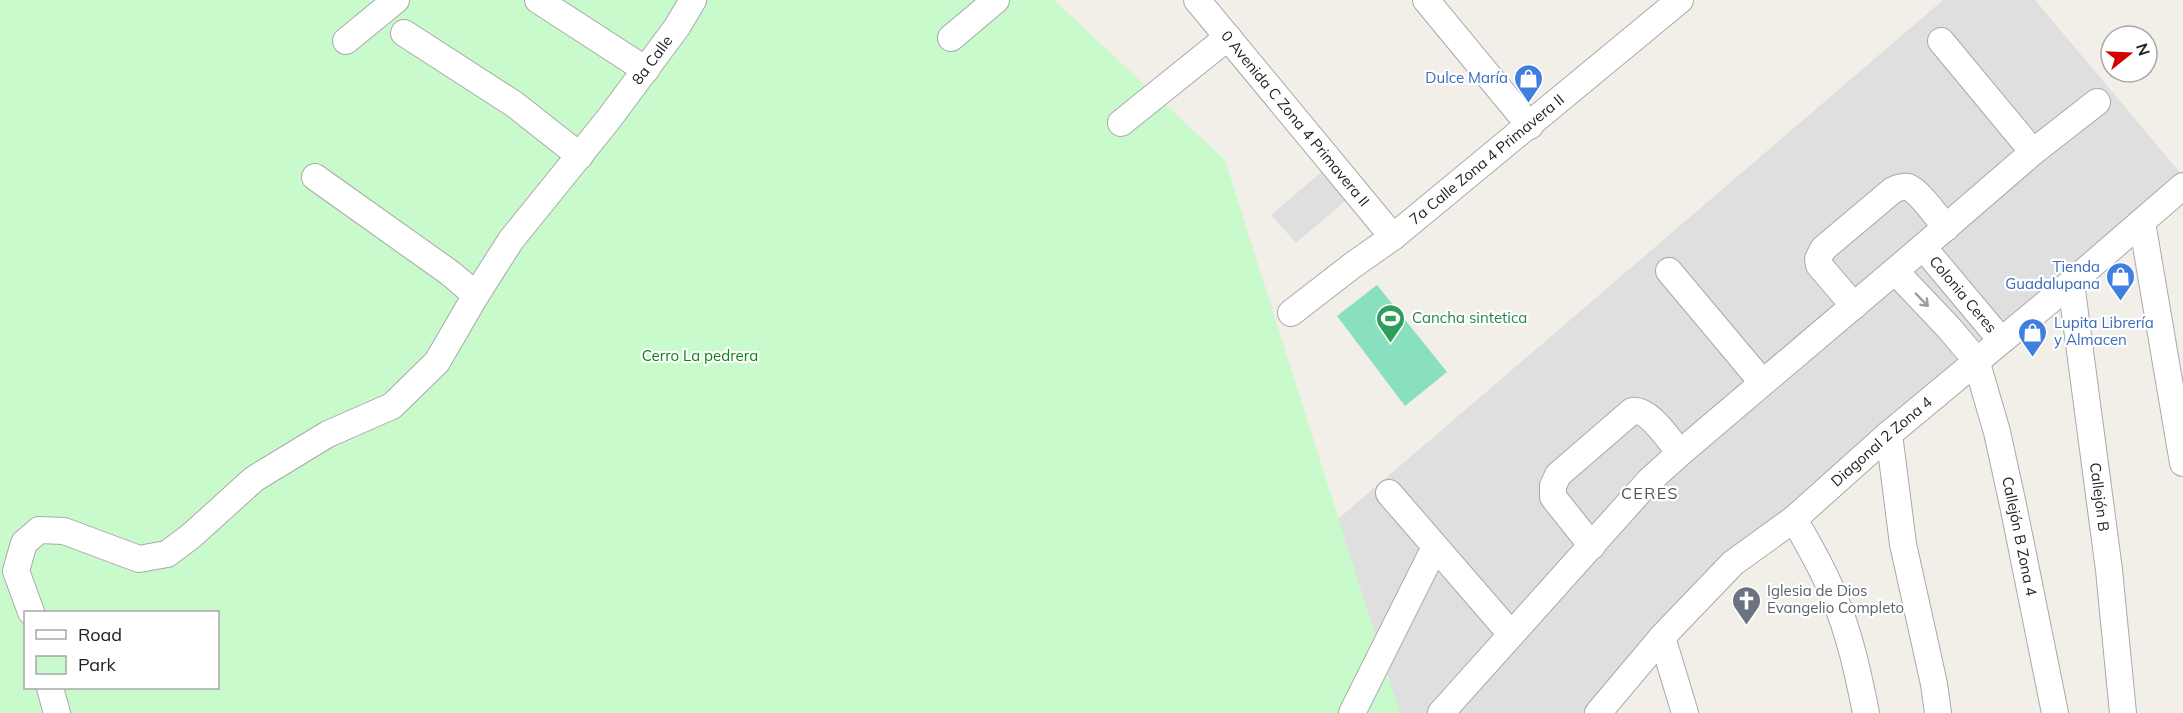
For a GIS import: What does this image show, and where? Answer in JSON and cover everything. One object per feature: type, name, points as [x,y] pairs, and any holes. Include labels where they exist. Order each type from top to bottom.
[{"type":"street","points":[[346,41],[396,0]]},
{"type":"street","points":[[538,0],[646,69]]},
{"type":"street","name":"8a Calle","points":[[30,611],[16,571],[24,543],[39,530],[64,531],[139,559],[167,554],[192,536],[254,479],[328,435],[392,406],[437,362],[511,240],[608,120],[693,0]]},
{"type":"street","points":[[951,39],[996,0]]},
{"type":"street","name":"0 Avenida C Zona 4 Primavera II","points":[[1197,0],[1393,237]]},
{"type":"street","points":[[1426,0],[1530,126]]},
{"type":"street","name":"7a Calle Zona 4 Primavera II","points":[[1291,313],[1393,237],[1530,126],[1666,4]]},
{"type":"street","points":[[404,33],[514,104],[580,156]]},
{"type":"street","points":[[1121,123],[1228,37]]},
{"type":"street","points":[[1941,41],[2033,152]]},
{"type":"street","points":[[1441,713],[1650,481],[1680,453],[1947,228],[2033,152],[2097,102]]},
{"type":"street","points":[[315,177],[450,273],[476,295]]},
{"type":"street","name":"Diagonal 2 Zona 4","points":[[1598,713],[1662,637],[1733,563],[1794,519],[1888,434],[1934,398],[2183,186]]},
{"type":"street","points":[[1854,306],[1819,265],[1820,254],[1893,190],[1907,187],[1915,192],[1947,228]]},
{"type":"street","points":[[2142,222],[2183,463]]},
{"type":"street","name":"Colonia Ceres","points":[[1923,248],[2001,340]]},
{"type":"street","points":[[1669,271],[1762,382]]},
{"type":"street","points":[[1895,271],[1976,360]]},
{"type":"street","name":"Callejón B","points":[[2070,283],[2109,570],[2123,713]]},
{"type":"street","name":"Callejón B Zona 4","points":[[1976,360],[2009,484],[2055,713]]},
{"type":"street","points":[[1592,546],[1553,496],[1553,486],[1558,476],[1632,411],[1639,409],[1647,413],[1680,453]]},
{"type":"street","points":[[1888,434],[1903,544],[1934,684],[1938,713]]},
{"type":"street","points":[[1389,493],[1511,634]]},
{"type":"street","points":[[1794,519],[1833,594],[1846,627],[1866,713]]},
{"type":"street","points":[[1352,713],[1435,547]]},
{"type":"street","points":[[1662,637],[1685,713]]},
{"type":"street","points":[[51,689],[57,713]]},
{"type":"shaded area","points":[[1943,0],[2035,0],[2099,76],[2099,84],[2106,84],[2183,176],[1698,584],[1584,713],[1227,713],[1317,537]]},
{"type":"shaded area","points":[[1325,169],[1349,198],[1296,243],[1271,215]]},
{"type":"green space","name":"Cerro La pedrera","points":[[0,0],[1054,0],[1225,160],[1400,713],[0,713]]},
{"type":"green space","name":"Cancha sintetica","points":[[1377,285],[1447,372],[1405,406],[1337,316]]},
{"type":"place","name":"Dulce María","points":[[1529,104]]},
{"type":"place","name":"Tienda Guadalupana","points":[[2121,302]]},
{"type":"place","name":"Cancha sintetica","points":[[1391,344]]},
{"type":"place","name":"Lupita Librería y Almacen","points":[[2033,358]]},
{"type":"place","name":"Iglesia de Dios Evangelio Completo","points":[[1746,626]]},
{"type":"district","name":"CERES","points":[[1650,493]]}]
